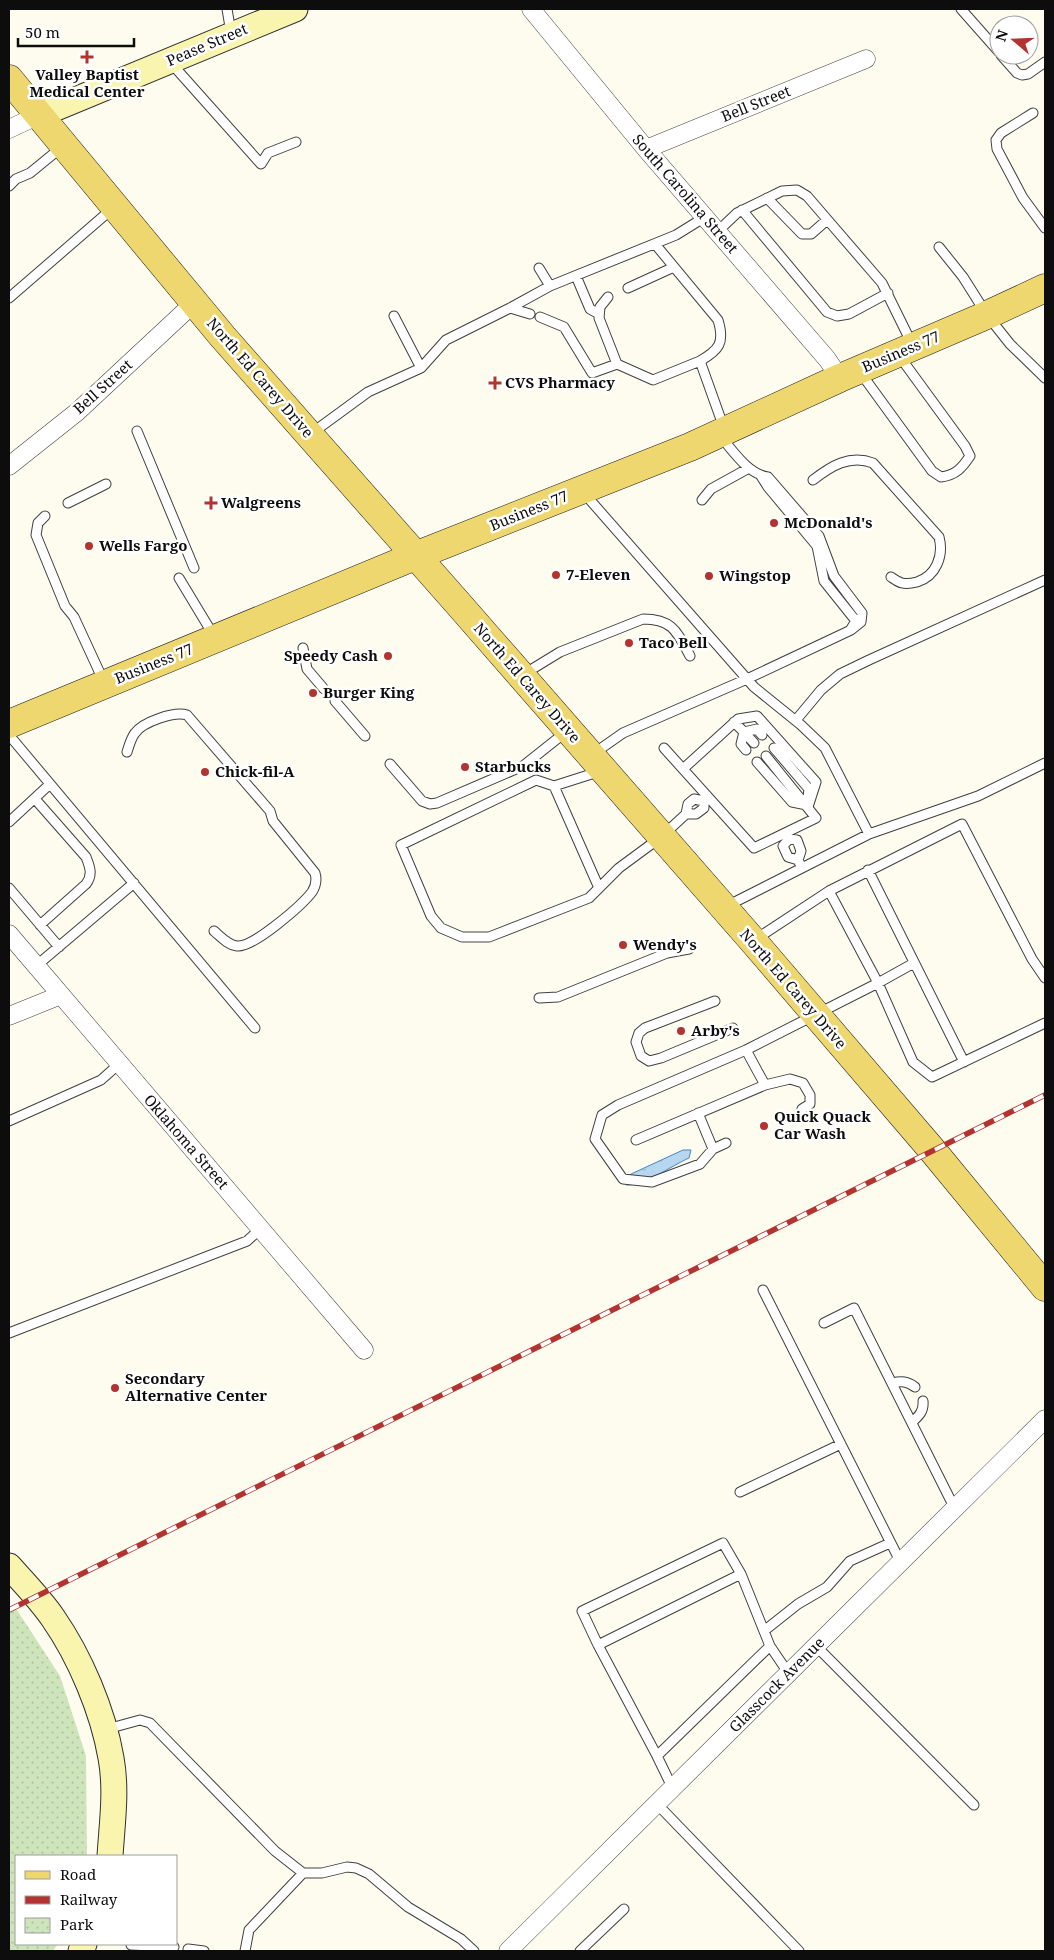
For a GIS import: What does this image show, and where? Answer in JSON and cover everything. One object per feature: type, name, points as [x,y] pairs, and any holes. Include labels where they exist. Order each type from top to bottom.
[{"type":"main road","name":"North Ed Carey Drive","points":[[9,79],[194,304],[753,941],[933,1151],[1045,1287]]},
{"type":"main road","name":"Business 77","points":[[9,724],[721,432],[1045,288]]},
{"type":"street","name":"Pease Street","points":[[9,129],[295,9]]},
{"type":"street","name":"South Carolina Street","points":[[532,9],[646,149],[717,232],[828,359],[849,374]]},
{"type":"street","name":"Bell Street","points":[[646,149],[866,59]]},
{"type":"street","name":"Bell Street","points":[[9,466],[77,412],[194,304]]},
{"type":"street","name":"Oklahoma Street","points":[[9,934],[364,1350]]},
{"type":"street","points":[[9,1016],[61,994]]},
{"type":"street","name":"Glasscock Avenue","points":[[508,1951],[955,1509],[1043,1426]]},
{"type":"street","points":[[9,1566],[54,1619],[85,1675],[104,1730],[111,1759],[114,1807],[110,1855]]},
{"type":"lane","points":[[227,9],[231,35]]},
{"type":"lane","points":[[962,9],[989,41]]},
{"type":"lane","points":[[170,61],[261,164],[268,154],[296,142]]},
{"type":"lane","points":[[1010,65],[1022,76],[1045,62]]},
{"type":"lane","points":[[1033,113],[1001,132],[996,140],[997,149],[1023,198],[1045,228]]},
{"type":"lane","points":[[9,186],[16,179],[30,173],[64,145]]},
{"type":"lane","points":[[717,232],[737,213],[782,191],[797,190],[807,196],[882,283],[888,293],[905,350],[970,456],[962,468],[950,476],[941,477],[932,470],[849,374]]},
{"type":"lane","points":[[768,198],[802,234],[811,234],[827,220]]},
{"type":"lane","points":[[9,298],[114,206]]},
{"type":"lane","points":[[742,210],[827,312],[837,316],[849,314],[888,293]]},
{"type":"lane","points":[[310,435],[368,392],[420,368],[446,340],[550,286],[676,235],[705,217]]},
{"type":"lane","points":[[540,317],[554,321],[564,327],[592,373],[617,364],[653,380],[700,361],[716,352],[723,335],[718,320],[655,244]]},
{"type":"lane","points":[[939,247],[963,277],[987,315],[1010,344],[1045,378]]},
{"type":"lane","points":[[628,288],[674,267]]},
{"type":"lane","points":[[539,268],[550,286]]},
{"type":"lane","points":[[576,276],[590,308],[600,314]]},
{"type":"lane","points":[[608,297],[600,307],[599,318],[617,364]]},
{"type":"lane","points":[[510,308],[530,314]]},
{"type":"lane","points":[[394,316],[420,368]]},
{"type":"lane","points":[[700,361],[721,432],[749,468],[761,476],[768,477],[819,536],[834,576],[862,613],[861,622],[851,630],[747,679],[623,733],[597,763],[554,786],[536,780],[400,845],[431,916],[441,928],[462,937],[489,937],[589,898],[619,868],[661,837],[686,814],[696,814],[704,808],[706,799]]},
{"type":"lane","points":[[137,430],[194,568]]},
{"type":"lane","points":[[813,480],[832,467],[852,459],[864,459],[873,463],[939,537],[942,548],[939,558],[935,569],[926,579],[903,584],[891,577]]},
{"type":"lane","points":[[702,500],[711,489],[749,468]]},
{"type":"lane","points":[[68,503],[106,484]]},
{"type":"lane","points":[[581,490],[754,687],[796,720],[825,748],[869,834]]},
{"type":"lane","points":[[44,516],[38,523],[36,535],[65,606],[74,617],[105,684]]},
{"type":"lane","points":[[179,578],[215,638]]},
{"type":"lane","points":[[796,720],[821,690],[840,674],[1045,580]]},
{"type":"lane","points":[[521,676],[560,652],[643,619],[658,619],[668,623],[677,632],[690,656]]},
{"type":"lane","points":[[303,648],[307,669],[324,689]]},
{"type":"lane","points":[[335,701],[365,736]]},
{"type":"lane","points":[[127,752],[137,731],[148,723],[174,714],[187,715],[270,811],[274,821],[316,873],[315,886],[312,892],[257,939],[245,945],[236,946],[226,942],[214,931]]},
{"type":"lane","points":[[683,769],[738,718],[757,716],[816,782],[808,806]]},
{"type":"lane","points":[[734,722],[754,743]]},
{"type":"lane","points":[[744,732],[756,729],[762,735]]},
{"type":"lane","points":[[390,764],[422,801],[430,804],[437,803],[523,766],[568,730]]},
{"type":"lane","points":[[744,732],[741,744],[746,750]]},
{"type":"lane","points":[[9,735],[255,1028]]},
{"type":"lane","points":[[664,748],[706,799],[754,848],[788,836],[816,818],[766,756]]},
{"type":"lane","points":[[774,748],[809,789],[808,806]]},
{"type":"lane","points":[[757,762],[792,802],[808,806]]},
{"type":"lane","points":[[723,908],[800,864],[869,834],[978,796],[1045,763]]},
{"type":"lane","points":[[9,809],[12,819],[50,784]]},
{"type":"lane","points":[[554,786],[599,888]]},
{"type":"lane","points":[[35,799],[86,857],[91,869],[90,879],[86,884],[40,925]]},
{"type":"lane","points":[[753,941],[829,891],[962,824],[1032,959],[1045,978]]},
{"type":"lane","points":[[788,836],[783,846],[788,857],[800,864]]},
{"type":"lane","points":[[788,836],[797,840],[801,851],[800,864]]},
{"type":"lane","points":[[868,870],[964,1062]]},
{"type":"lane","points":[[36,966],[134,883]]},
{"type":"lane","points":[[9,888],[59,947]]},
{"type":"lane","points":[[829,891],[878,983],[913,1062],[932,1077],[1045,1023]]},
{"type":"lane","points":[[539,998],[558,997],[667,953],[689,950]]},
{"type":"lane","points":[[726,1143],[713,1149],[700,1164],[652,1182],[623,1179],[595,1139],[602,1115],[618,1105],[746,1050],[817,1016],[914,963]]},
{"type":"lane","points":[[715,1001],[645,1028],[639,1033],[636,1042],[641,1056],[649,1061],[661,1058],[733,1028]]},
{"type":"lane","points":[[746,1050],[765,1085]]},
{"type":"lane","points":[[9,1121],[102,1080],[119,1064]]},
{"type":"lane","points":[[636,1140],[765,1085],[790,1079],[803,1083],[810,1095],[810,1104],[802,1110]]},
{"type":"lane","points":[[698,1113],[713,1149]]},
{"type":"lane","points":[[9,1333],[247,1241],[260,1229]]},
{"type":"lane","points":[[763,1290],[901,1563]]},
{"type":"lane","points":[[824,1323],[854,1308],[955,1509]]},
{"type":"lane","points":[[892,1383],[903,1381],[915,1387]]},
{"type":"lane","points":[[912,1422],[920,1415],[924,1406],[923,1402]]},
{"type":"lane","points":[[740,1492],[840,1444]]},
{"type":"lane","points":[[764,1632],[798,1604],[827,1586],[850,1561],[890,1542]]},
{"type":"lane","points":[[672,1789],[657,1756],[582,1611],[723,1543],[741,1574],[770,1646],[789,1674]]},
{"type":"lane","points":[[598,1645],[741,1574]]},
{"type":"lane","points":[[657,1756],[770,1646]]},
{"type":"lane","points":[[816,1646],[974,1805]]},
{"type":"lane","points":[[104,1730],[140,1720],[150,1723],[275,1851],[304,1873],[322,1873],[347,1867],[356,1868],[369,1874],[408,1907],[460,1939],[474,1951]]},
{"type":"lane","points":[[657,1804],[799,1951]]},
{"type":"lane","points":[[245,1951],[249,1930],[304,1873]]},
{"type":"lane","points":[[580,1951],[624,1909]]},
{"type":"lane","points":[[131,1947],[174,1947]]},
{"type":"lane","points":[[188,1948],[204,1951]]},
{"type":"green space","points":[[15,1607],[60,1676],[86,1756],[87,1855],[15,1855],[15,1945],[57,1945],[53,1951],[9,1951],[9,1610]]},
{"type":"water","points":[[683,1150],[691,1150],[689,1158],[649,1179],[626,1185],[627,1178],[631,1174]]},
{"type":"railway","points":[[9,1610],[1045,1095]]},
{"type":"place","name":"Valley Baptist Medical Center","points":[[87,57]]},
{"type":"place","name":"CVS Pharmacy","points":[[495,383]]},
{"type":"place","name":"Walgreens","points":[[211,503]]},
{"type":"place","name":"McDonald's","points":[[774,523]]},
{"type":"place","name":"Wells Fargo","points":[[89,546]]},
{"type":"place","name":"7-Eleven","points":[[556,575]]},
{"type":"place","name":"Wingstop","points":[[709,576]]},
{"type":"place","name":"Taco Bell","points":[[629,643]]},
{"type":"place","name":"Speedy Cash","points":[[388,656]]},
{"type":"place","name":"Burger King","points":[[313,693]]},
{"type":"place","name":"Starbucks","points":[[465,767]]},
{"type":"place","name":"Chick-fil-A","points":[[205,772]]},
{"type":"place","name":"Wendy's","points":[[623,945]]},
{"type":"place","name":"Arby's","points":[[681,1031]]},
{"type":"place","name":"Quick Quack Car Wash","points":[[764,1126]]},
{"type":"place","name":"Secondary Alternative Center","points":[[115,1388]]}]
